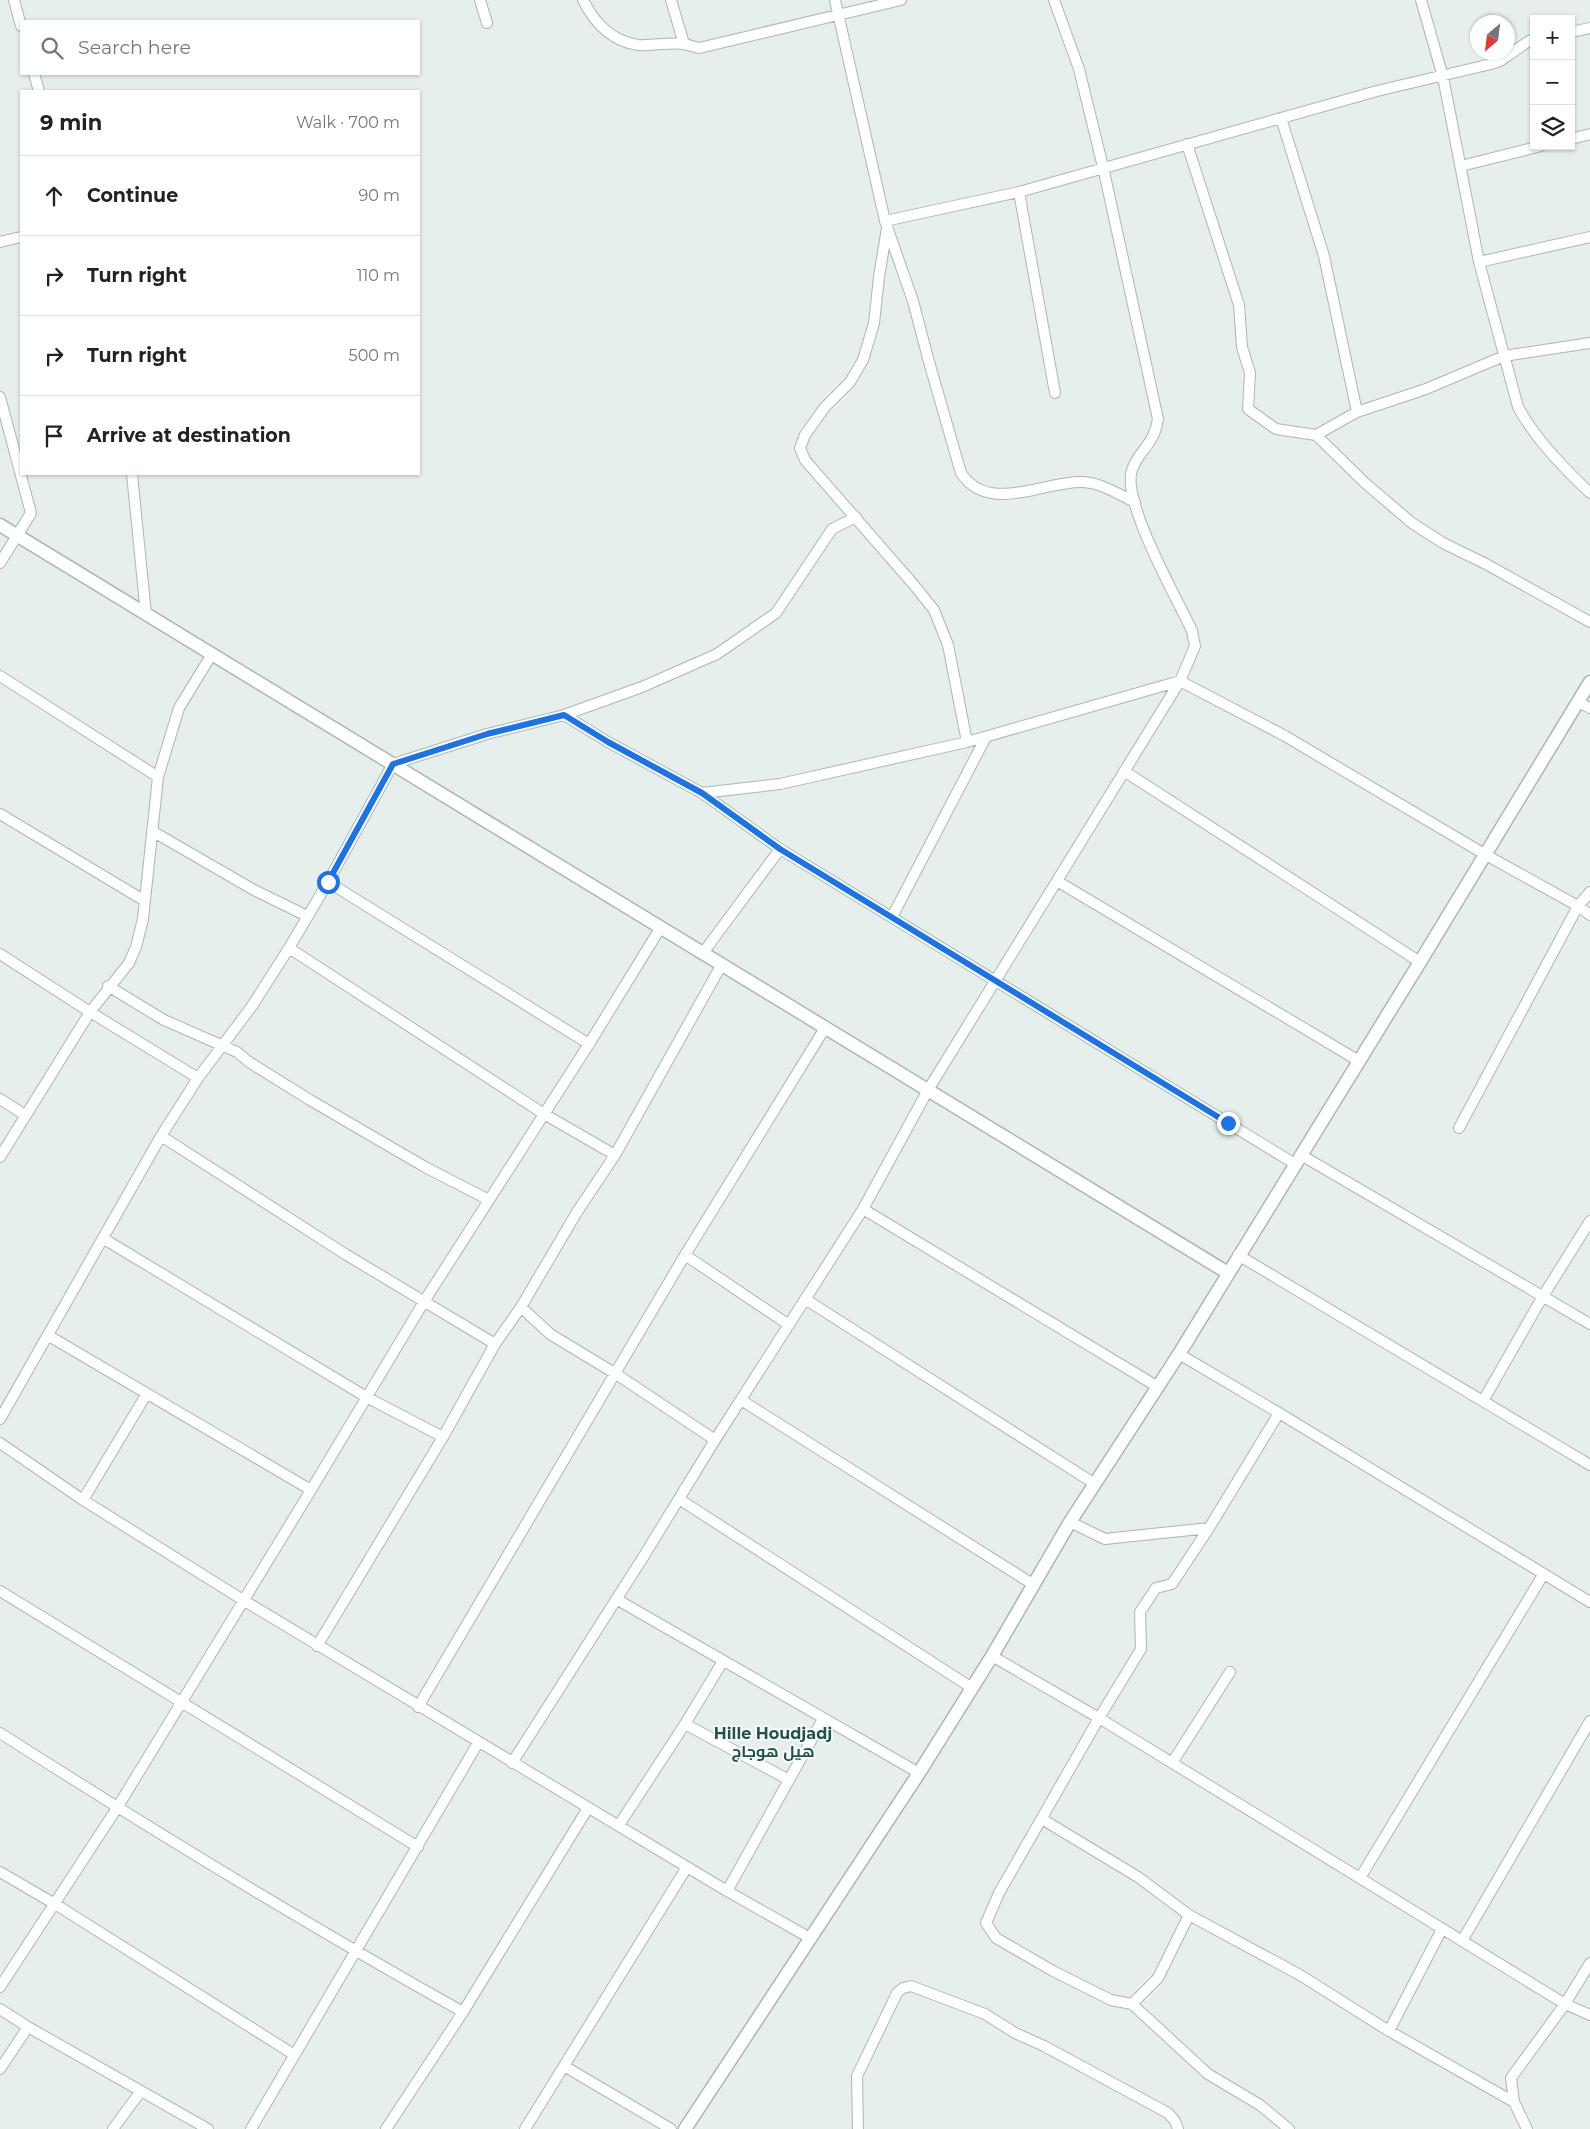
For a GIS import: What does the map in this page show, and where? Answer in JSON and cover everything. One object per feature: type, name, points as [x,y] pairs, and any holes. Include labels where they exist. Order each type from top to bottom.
[{"type":"street","points":[[14,0],[20,22]]},
{"type":"street","points":[[480,0],[487,23]]},
{"type":"street","points":[[583,0],[590,14],[603,29],[619,40],[638,45],[684,44],[699,48],[901,0]]},
{"type":"street","points":[[671,0],[684,44]]},
{"type":"street","points":[[835,0],[886,224],[913,301],[961,472],[968,482],[986,493],[998,494],[1081,482],[1100,485],[1135,502]]},
{"type":"street","points":[[512,1763],[714,1440],[863,1208],[928,1090],[1180,681],[1195,646],[1194,638],[1146,537],[1131,484],[1131,471],[1156,433],[1158,419],[1103,166],[1078,69],[1054,0]]},
{"type":"street","points":[[1421,0],[1443,77],[1479,262],[1518,407],[1529,427],[1570,474],[1590,492]]},
{"type":"street","points":[[1575,31],[1590,28]]},
{"type":"street","points":[[886,224],[1019,192],[1103,166],[1377,91],[1443,77],[1500,61],[1530,41]]},
{"type":"street","points":[[34,75],[38,90]]},
{"type":"street","points":[[1281,118],[1324,256],[1357,412]]},
{"type":"street","points":[[1575,138],[1590,134]]},
{"type":"street","points":[[1187,144],[1239,305],[1242,347],[1250,373],[1248,409],[1276,429],[1316,434],[1357,412],[1426,389],[1504,356],[1590,343]]},
{"type":"street","points":[[1461,166],[1530,149]]},
{"type":"street","points":[[1019,192],[1055,394]]},
{"type":"street","points":[[886,224],[874,323],[863,360],[850,382],[824,407],[805,435],[800,448],[805,460],[856,517],[934,610],[948,645],[967,742]]},
{"type":"street","points":[[0,242],[20,237]]},
{"type":"street","points":[[1479,262],[1590,237]]},
{"type":"street","points":[[0,398],[20,472]]},
{"type":"street","points":[[1316,434],[1365,483],[1412,523],[1443,543],[1486,564],[1590,622]]},
{"type":"street","points":[[0,563],[31,513],[21,475]]},
{"type":"street","points":[[132,475],[146,614]]},
{"type":"street","points":[[0,1419],[49,1336],[161,1136],[198,1078],[252,1006],[289,948],[393,764],[487,734],[564,715],[642,687],[717,654],[776,613],[832,529],[856,517]]},
{"type":"street","points":[[0,524],[1228,1273]]},
{"type":"street","points":[[0,1157],[90,1012],[108,986],[128,963],[136,947],[145,901],[158,777],[179,708],[212,654]]},
{"type":"street","points":[[0,676],[158,777]]},
{"type":"street","points":[[702,793],[780,784],[967,742],[1180,681],[1285,736],[1486,855],[1578,906],[1590,915]]},
{"type":"street","points":[[685,2129],[972,1688],[1070,1522],[1179,1354],[1238,1255],[1486,855],[1590,682]]},
{"type":"street","points":[[1578,702],[1590,708]]},
{"type":"street","points":[[564,715],[608,742],[702,793],[780,849],[996,980],[1298,1159],[1590,1324]]},
{"type":"street","points":[[892,917],[986,737]]},
{"type":"street","points":[[1124,771],[1420,962]]},
{"type":"street","points":[[0,814],[145,901]]},
{"type":"street","points":[[152,831],[254,890],[307,916]]},
{"type":"street","points":[[703,953],[780,849]]},
{"type":"street","points":[[1057,881],[1359,1061]]},
{"type":"street","points":[[328,882],[589,1044]]},
{"type":"street","points":[[1459,1128],[1578,906],[1590,892]]},
{"type":"street","points":[[0,1987],[117,1808],[368,1398],[425,1300],[589,1044],[661,927]]},
{"type":"street","points":[[289,948],[544,1114],[614,1155]]},
{"type":"street","points":[[0,954],[198,1078]]},
{"type":"street","points":[[318,1646],[443,1437],[495,1344],[521,1307],[577,1212],[614,1155],[722,964]]},
{"type":"street","points":[[108,986],[164,1020],[237,1052],[249,1062],[310,1100],[425,1167],[489,1200]]},
{"type":"street","points":[[418,1707],[475,1607],[616,1374],[685,1255],[825,1028]]},
{"type":"street","points":[[0,1099],[25,1115]]},
{"type":"street","points":[[161,1136],[345,1254],[425,1300],[495,1344]]},
{"type":"street","points":[[863,1208],[1158,1387]]},
{"type":"street","points":[[1483,1401],[1543,1296],[1590,1221]]},
{"type":"street","points":[[104,1239],[368,1398],[443,1437]]},
{"type":"street","points":[[685,1255],[789,1325]]},
{"type":"street","points":[[1238,1255],[1590,1465]]},
{"type":"street","points":[[805,1299],[1095,1484]]},
{"type":"street","points":[[521,1307],[550,1334],[616,1374],[714,1440]]},
{"type":"street","points":[[49,1336],[146,1395],[311,1490]]},
{"type":"street","points":[[1179,1354],[1590,1602]]},
{"type":"street","points":[[83,1500],[146,1395]]},
{"type":"street","points":[[741,1400],[1034,1585]]},
{"type":"street","points":[[1279,1413],[1209,1528],[1172,1584],[1156,1588],[1140,1612],[1141,1649],[1099,1718],[999,1893],[986,1923],[996,1938],[1053,1970],[1111,2000],[1132,2004],[1208,2074],[1260,2105],[1289,2129]]},
{"type":"street","points":[[0,1444],[83,1500],[418,1707],[727,1891],[810,1938]]},
{"type":"street","points":[[679,1498],[972,1688]]},
{"type":"street","points":[[1070,1522],[1106,1539],[1209,1528]]},
{"type":"street","points":[[1360,1878],[1543,1575]]},
{"type":"street","points":[[0,1591],[418,1847]]},
{"type":"street","points":[[616,1599],[918,1773]]},
{"type":"street","points":[[992,1656],[1099,1718],[1565,2004],[1590,2015]]},
{"type":"street","points":[[619,1826],[685,1724],[722,1661]]},
{"type":"street","points":[[1172,1763],[1230,1672]]},
{"type":"street","points":[[727,1891],[823,1719]]},
{"type":"street","points":[[1462,1940],[1590,1720]]},
{"type":"street","points":[[685,1724],[789,1780]]},
{"type":"street","points":[[0,1733],[117,1808],[356,1952],[463,2012]]},
{"type":"street","points":[[251,2129],[293,2054],[356,1952],[478,1743]]},
{"type":"street","points":[[386,2129],[463,2012],[588,1808]]},
{"type":"street","points":[[1042,1818],[1138,1878],[1189,1915],[1300,1975],[1389,2031],[1514,2102]]},
{"type":"street","points":[[525,2129],[687,1867]]},
{"type":"street","points":[[0,1872],[55,1904],[293,2054]]},
{"type":"street","points":[[1132,2004],[1158,1978],[1189,1915]]},
{"type":"street","points":[[1389,2031],[1442,1929]]},
{"type":"street","points":[[1527,2129],[1514,2102],[1511,2078],[1565,2004],[1590,1963]]},
{"type":"street","points":[[858,2129],[857,2076],[894,1999],[903,1988],[911,1986],[985,2014],[1015,2033],[1044,2046],[1158,2107],[1171,2117],[1178,2129]]},
{"type":"street","points":[[0,2009],[28,2027],[208,2129]]},
{"type":"street","points":[[0,2069],[28,2027]]},
{"type":"street","points":[[564,2066],[671,2129]]},
{"type":"street","points":[[114,2129],[141,2091]]},
{"type":"district","name":"Hille Houdjadj هيل هوجاج","points":[[773,1742]]},
{"type":"route","points":[[328,882],[393,764],[487,734],[564,715],[608,742],[702,793],[780,849],[1228,1123]]}]
